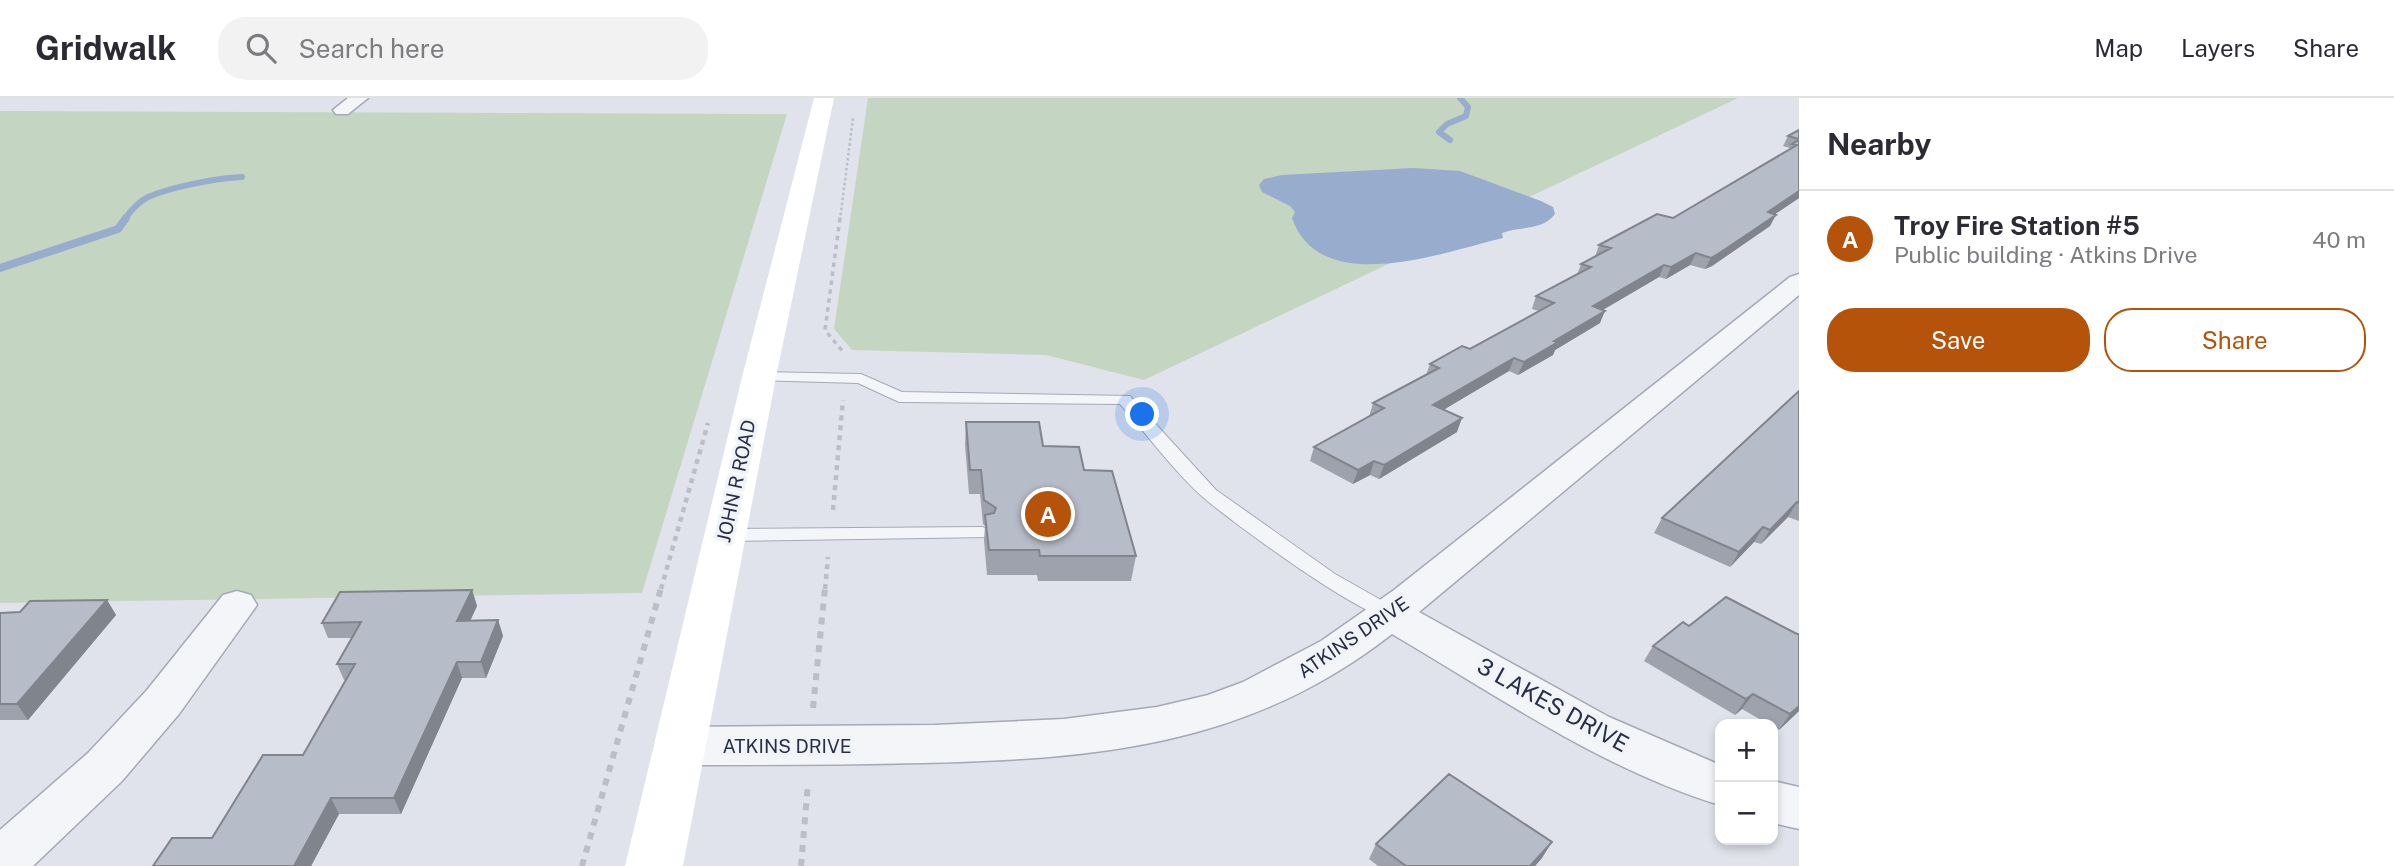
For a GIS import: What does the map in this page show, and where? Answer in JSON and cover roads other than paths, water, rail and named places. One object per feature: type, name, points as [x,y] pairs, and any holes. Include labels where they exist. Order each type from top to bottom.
[{"type":"main road","name":"JOHN R ROAD","points":[[654,866],[759,377],[824,98]]},
{"type":"street","points":[[342,110],[359,98]]},
{"type":"street","name":"ATKINS DRIVE","points":[[679,746],[923,745],[1061,737],[1120,730],[1216,710],[1266,691],[1307,671],[1390,614],[1799,282]]},
{"type":"street","points":[[0,863],[105,767],[163,702],[237,605]]},
{"type":"street","name":"3 LAKES DRIVE","points":[[1390,614],[1594,730],[1646,756],[1715,783]]},
{"type":"street","points":[[1778,803],[1799,808]]},
{"type":"lane","points":[[759,377],[853,378],[899,397],[1124,399],[1210,494],[1328,579],[1390,614]]},
{"type":"lane","points":[[725,535],[983,533]]},
{"type":"water","points":[[1413,168],[1460,171],[1541,201],[1553,207],[1555,214],[1537,226],[1502,233],[1503,238],[1449,252],[1386,264],[1356,264],[1328,257],[1307,243],[1292,218],[1295,212],[1290,206],[1262,192],[1259,185],[1264,179],[1282,175]]},
{"type":"waterway","points":[[1450,140],[1439,132],[1447,124],[1466,116],[1468,107],[1460,98]]},
{"type":"waterway","points":[[124,220],[141,201],[158,193],[220,179],[242,177]]},
{"type":"waterway","points":[[0,268],[118,229],[126,218]]},
{"type":"place","name":"Troy Fire Station #5","points":[[1048,514]]}]
